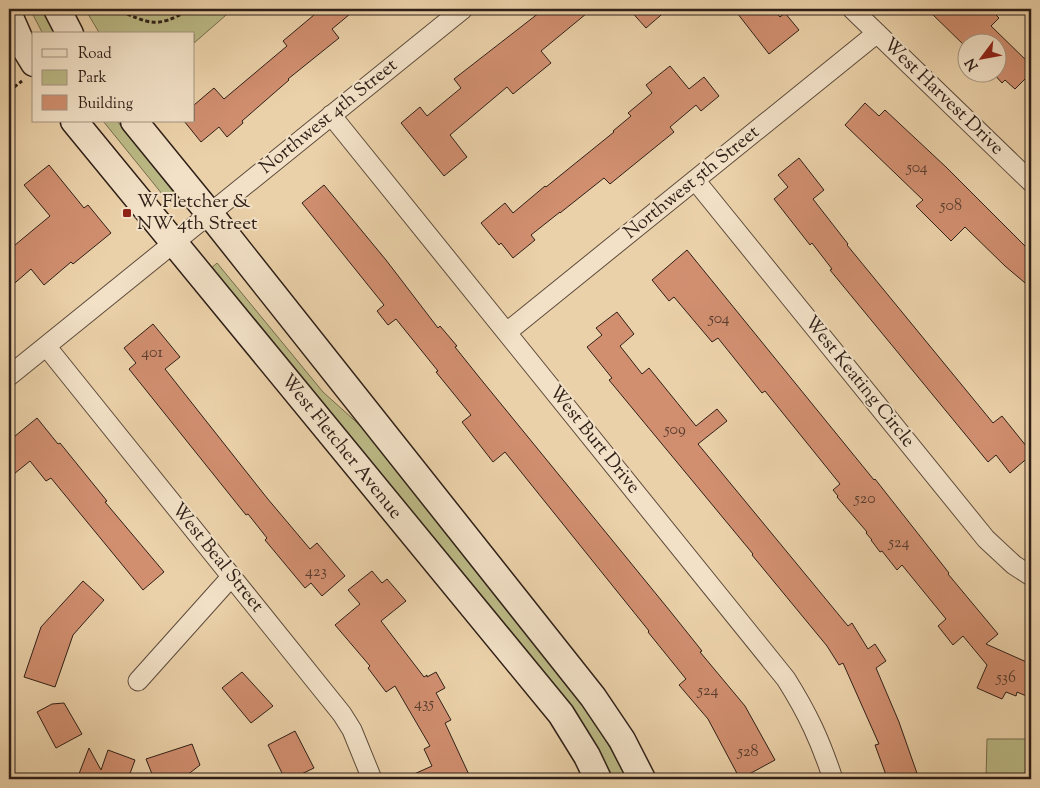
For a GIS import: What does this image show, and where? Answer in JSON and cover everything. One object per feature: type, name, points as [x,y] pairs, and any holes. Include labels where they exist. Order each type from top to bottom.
[{"type":"main road","points":[[57,9],[69,32]]},
{"type":"main road","points":[[9,15],[20,40],[28,72]]},
{"type":"main road","name":"West Fletcher Avenue","points":[[75,122],[561,714],[587,756],[598,779]]},
{"type":"main road","points":[[135,122],[594,697],[622,740],[642,779]]},
{"type":"street","name":"Northwest 4th Street","points":[[9,376],[462,9]]},
{"type":"street","points":[[852,9],[876,33]]},
{"type":"street","name":"Northwest 5th Street","points":[[507,332],[876,33]]},
{"type":"street","name":"West Harvest Drive","points":[[876,33],[1031,182]]},
{"type":"street","name":"West Burt Drive","points":[[331,115],[786,679],[806,710],[822,745],[833,779]]},
{"type":"street","name":"West Keating Circle","points":[[695,180],[986,539],[1014,565],[1031,576]]},
{"type":"street","name":"West Beal Street","points":[[46,346],[342,714],[352,730],[372,779]]},
{"type":"street","points":[[138,681],[232,576]]},
{"type":"path","points":[[115,9],[140,20],[153,23],[165,21],[190,9]]},
{"type":"path","points":[[9,91],[28,72]]},
{"type":"green space","points":[[30,9],[43,9],[55,32],[42,32]]},
{"type":"green space","points":[[85,9],[233,9],[195,42],[195,32],[99,32]]},
{"type":"green space","points":[[104,122],[118,122],[175,194],[167,200]]},
{"type":"green space","points":[[217,263],[323,392],[363,428],[573,690],[602,733],[627,779],[612,779],[605,765],[209,270]]},
{"type":"green space","points":[[987,739],[1031,739],[1031,779],[986,779]]},
{"type":"building","points":[[321,9],[356,9],[332,29],[339,38],[288,79],[227,137],[219,127],[201,142],[185,122],[195,122],[195,104],[214,88],[224,99],[287,46],[283,41]]},
{"type":"building","points":[[544,9],[592,9],[541,51],[551,63],[513,94],[507,87],[450,135],[467,157],[444,176],[401,123],[420,107],[427,116],[461,88],[454,79]]},
{"type":"building","points":[[629,9],[668,9],[646,28]]},
{"type":"building","points":[[734,9],[773,9],[780,17],[785,13],[799,30],[769,54]]},
{"type":"building","points":[[927,9],[990,9],[999,18],[991,26],[997,32],[958,32],[958,39]]},
{"type":"building","points":[[1008,43],[1031,65],[1031,73],[1015,89],[1007,82]]},
{"type":"building","points":[[670,66],[689,89],[704,77],[719,96],[701,111],[696,105],[670,127],[674,132],[610,184],[604,178],[560,212],[531,235],[535,240],[513,258],[501,243],[499,245],[481,223],[505,203],[513,213],[614,132],[631,116],[628,113],[652,93],[646,85]]},
{"type":"building","points":[[865,103],[879,116],[885,110],[946,167],[1031,252],[1031,288],[965,227],[951,241],[916,206],[923,200],[845,125]]},
{"type":"building","points":[[799,158],[824,190],[813,199],[847,245],[993,423],[1002,416],[1031,452],[1031,455],[1010,473],[996,455],[988,462],[830,270],[832,269],[812,243],[810,245],[774,199],[788,187],[778,175]]},
{"type":"building","points":[[49,165],[84,208],[88,205],[111,233],[73,264],[71,262],[44,285],[31,269],[9,288],[9,250],[50,216],[24,185]]},
{"type":"building","points":[[324,185],[386,260],[438,328],[440,326],[457,346],[455,347],[479,377],[702,651],[700,652],[745,706],[775,760],[740,779],[708,719],[679,685],[686,679],[649,631],[505,452],[493,462],[462,422],[471,415],[436,372],[438,371],[396,319],[388,325],[377,311],[384,305],[302,203]]},
{"type":"building","points":[[687,250],[875,479],[948,574],[998,634],[986,644],[1031,664],[1031,698],[1017,692],[1016,696],[1006,692],[1002,699],[977,688],[987,665],[963,636],[953,645],[938,626],[946,619],[902,565],[897,570],[882,551],[880,552],[867,532],[837,497],[833,490],[840,484],[765,391],[762,393],[718,338],[712,342],[674,297],[669,301],[652,280]]},
{"type":"building","points":[[617,312],[634,334],[620,346],[642,374],[649,368],[696,426],[717,409],[727,421],[698,444],[848,626],[852,623],[868,649],[875,644],[886,661],[876,668],[899,722],[919,779],[889,779],[875,745],[879,744],[843,663],[839,665],[827,646],[753,554],[609,380],[612,378],[587,347],[602,335],[596,328]]},
{"type":"building","points":[[153,324],[180,357],[165,369],[310,549],[317,543],[345,576],[322,596],[311,583],[305,588],[265,540],[267,538],[248,514],[246,515],[129,369],[136,363],[124,348]]},
{"type":"building","points":[[37,418],[58,444],[60,443],[107,501],[105,502],[164,572],[143,590],[51,478],[46,481],[30,461],[9,478],[9,441]]},
{"type":"building","points":[[372,571],[382,583],[387,579],[406,601],[381,621],[424,677],[436,672],[445,688],[436,693],[451,720],[445,723],[471,779],[403,779],[432,766],[424,749],[430,746],[395,686],[386,692],[368,668],[370,666],[335,625],[360,604],[348,590]]},
{"type":"building","points":[[83,581],[104,600],[73,635],[55,687],[24,677],[41,627]]},
{"type":"building","points":[[242,672],[273,706],[251,723],[222,688]]},
{"type":"building","points":[[64,703],[82,734],[56,748],[37,712],[52,704]]},
{"type":"building","points":[[295,731],[314,768],[291,779],[285,779],[268,745]]},
{"type":"building","points":[[192,744],[200,765],[186,776],[177,779],[154,779],[146,759]]},
{"type":"building","points":[[89,748],[101,770],[108,750],[135,760],[128,779],[77,779]]},
{"type":"place","name":"W Fletcher & NW 4th Street","points":[[127,213]]}]
